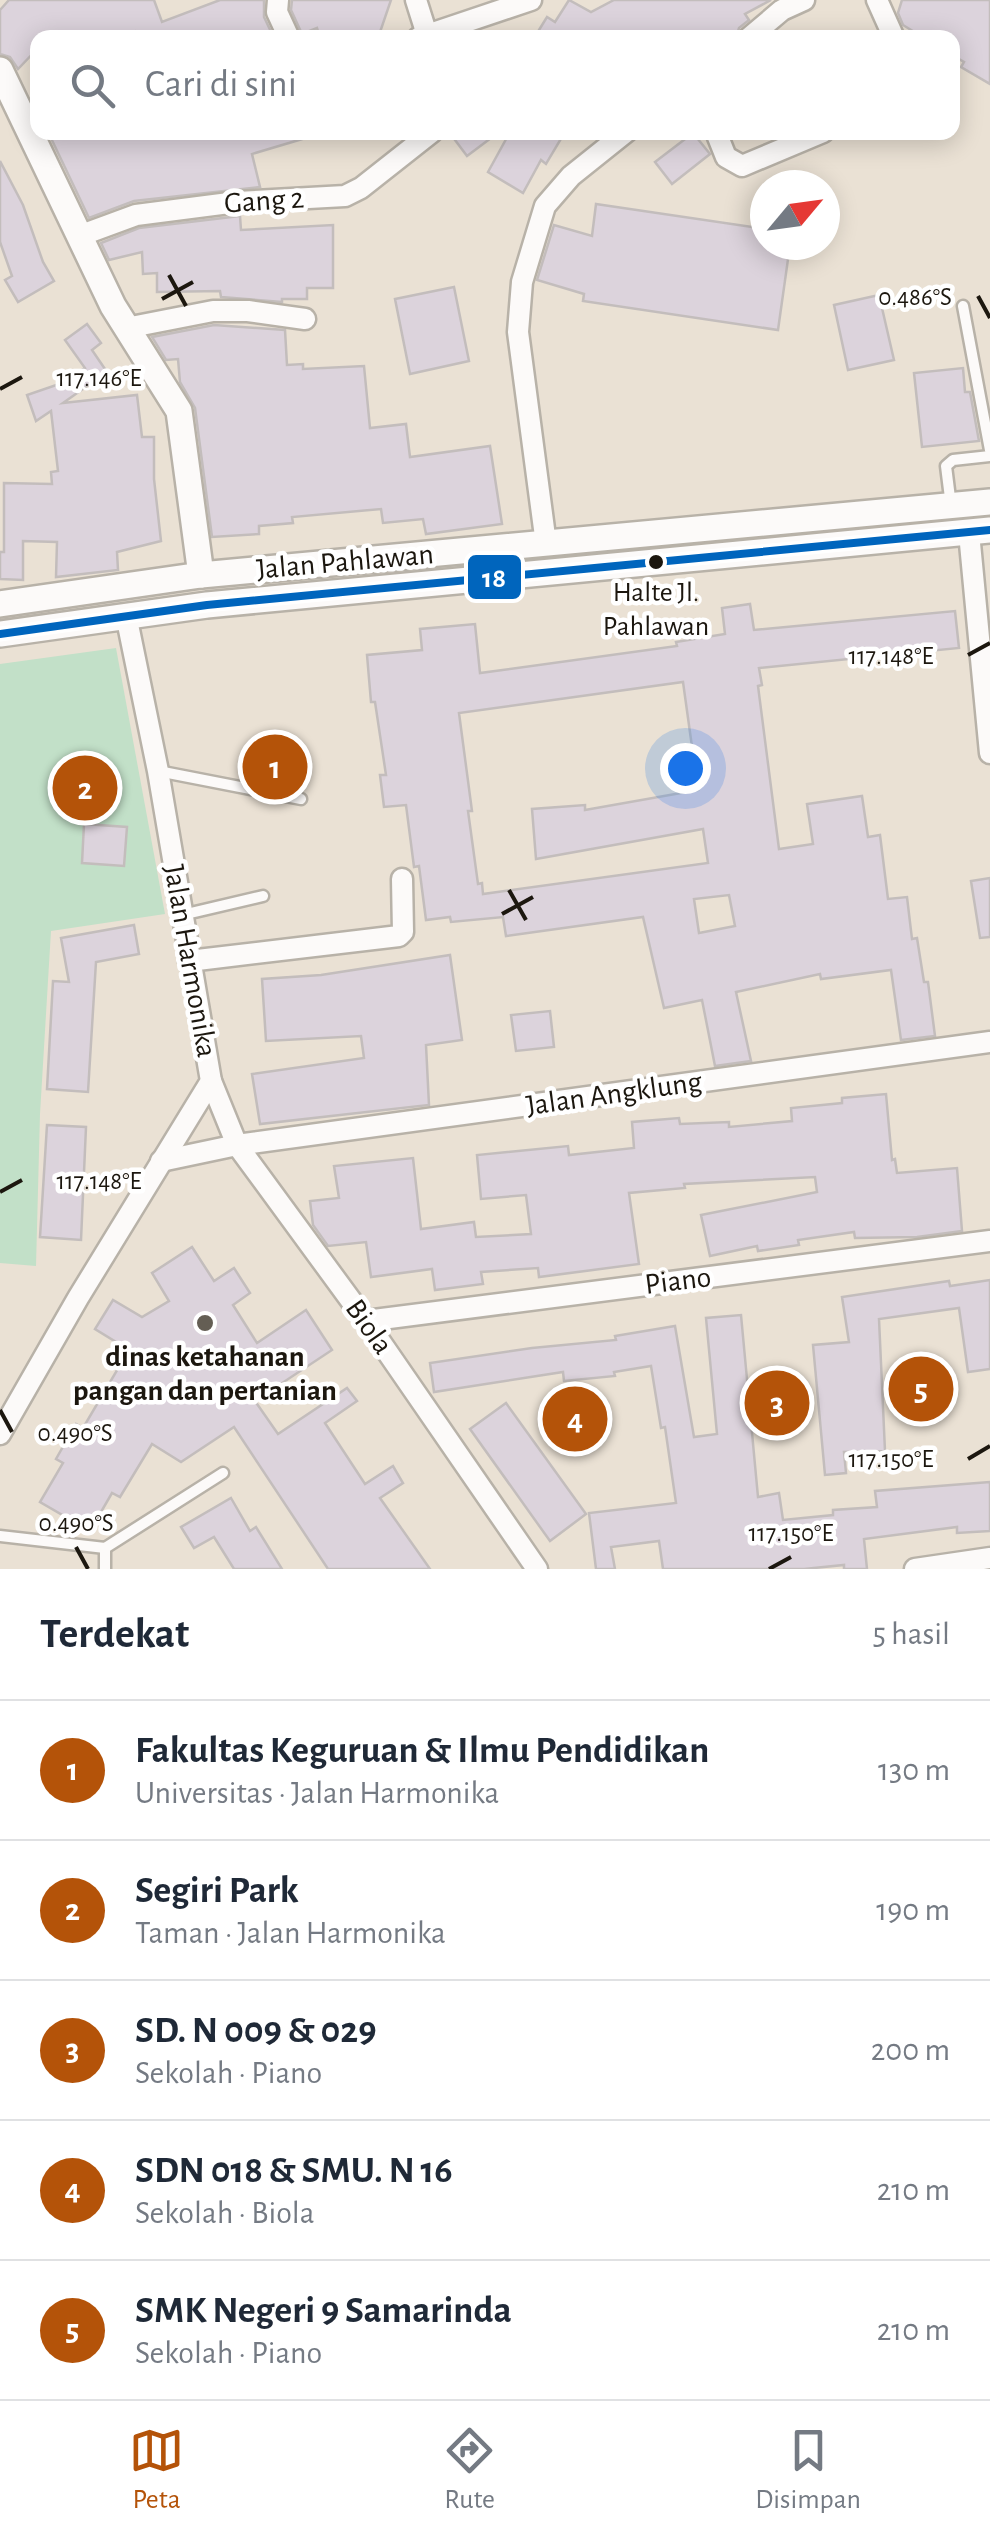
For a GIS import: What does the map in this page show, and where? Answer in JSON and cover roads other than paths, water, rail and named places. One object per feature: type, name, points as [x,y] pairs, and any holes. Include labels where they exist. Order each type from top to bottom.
[{"type":"street","points":[[278,0],[276,12],[284,30]]},
{"type":"street","points":[[416,0],[423,30]]},
{"type":"street","points":[[442,30],[531,0]]},
{"type":"street","points":[[758,30],[782,10],[804,0]]},
{"type":"street","points":[[877,0],[890,30]]},
{"type":"street","points":[[0,70],[30,121]]},
{"type":"street","points":[[40,140],[78,236],[126,328],[179,411],[201,575]]},
{"type":"street","name":"Gang 2","points":[[78,236],[136,215],[237,202],[345,196],[362,188],[422,140]]},
{"type":"street","points":[[546,544],[518,332],[522,282],[545,206],[571,176],[616,140]]},
{"type":"street","points":[[719,140],[726,158],[742,166],[804,140]]},
{"type":"street","points":[[126,328],[212,310],[305,319]]},
{"type":"street","name":"Jalan Pahlawan","points":[[0,634],[737,540],[990,502]]},
{"type":"street","points":[[980,532],[990,754]]},
{"type":"street","name":"Jalan Pahlawan","points":[[0,604],[201,575],[546,544],[980,532]]},
{"type":"street","name":"Jalan Harmonika","points":[[0,1434],[211,1081],[158,771],[126,615]]},
{"type":"street","points":[[189,960],[399,936],[403,932],[402,879]]},
{"type":"street","name":"Jalan Angklung","points":[[160,1161],[237,1145],[990,1042]]},
{"type":"street","name":"Biola","points":[[211,1081],[237,1145],[366,1321],[537,1569]]},
{"type":"street","name":"Piano","points":[[366,1321],[990,1242]]},
{"type":"street","points":[[915,1569],[990,1558]]},
{"type":"lane","points":[[951,507],[946,466],[954,460],[990,453],[963,306]]},
{"type":"lane","points":[[158,771],[302,799]]},
{"type":"lane","points":[[182,915],[263,896]]},
{"type":"lane","points":[[0,1536],[105,1548],[223,1473]]},
{"type":"lane","points":[[105,1548],[106,1569]]},
{"type":"place","name":"Halte Jl. Pahlawan","points":[[656,562]]},
{"type":"place","name":"Fakultas Keguruan & Ilmu Pendidikan","points":[[275,767]]},
{"type":"place","name":"Segiri Park","points":[[85,788]]},
{"type":"place","name":"dinas ketahanan pangan dan pertanian","points":[[205,1323]]},
{"type":"place","name":"SMK Negeri 9 Samarinda","points":[[921,1389]]},
{"type":"place","name":"SD. N 009 & 029","points":[[777,1403]]},
{"type":"place","name":"SDN 018 & SMU. N 16","points":[[575,1419]]}]
